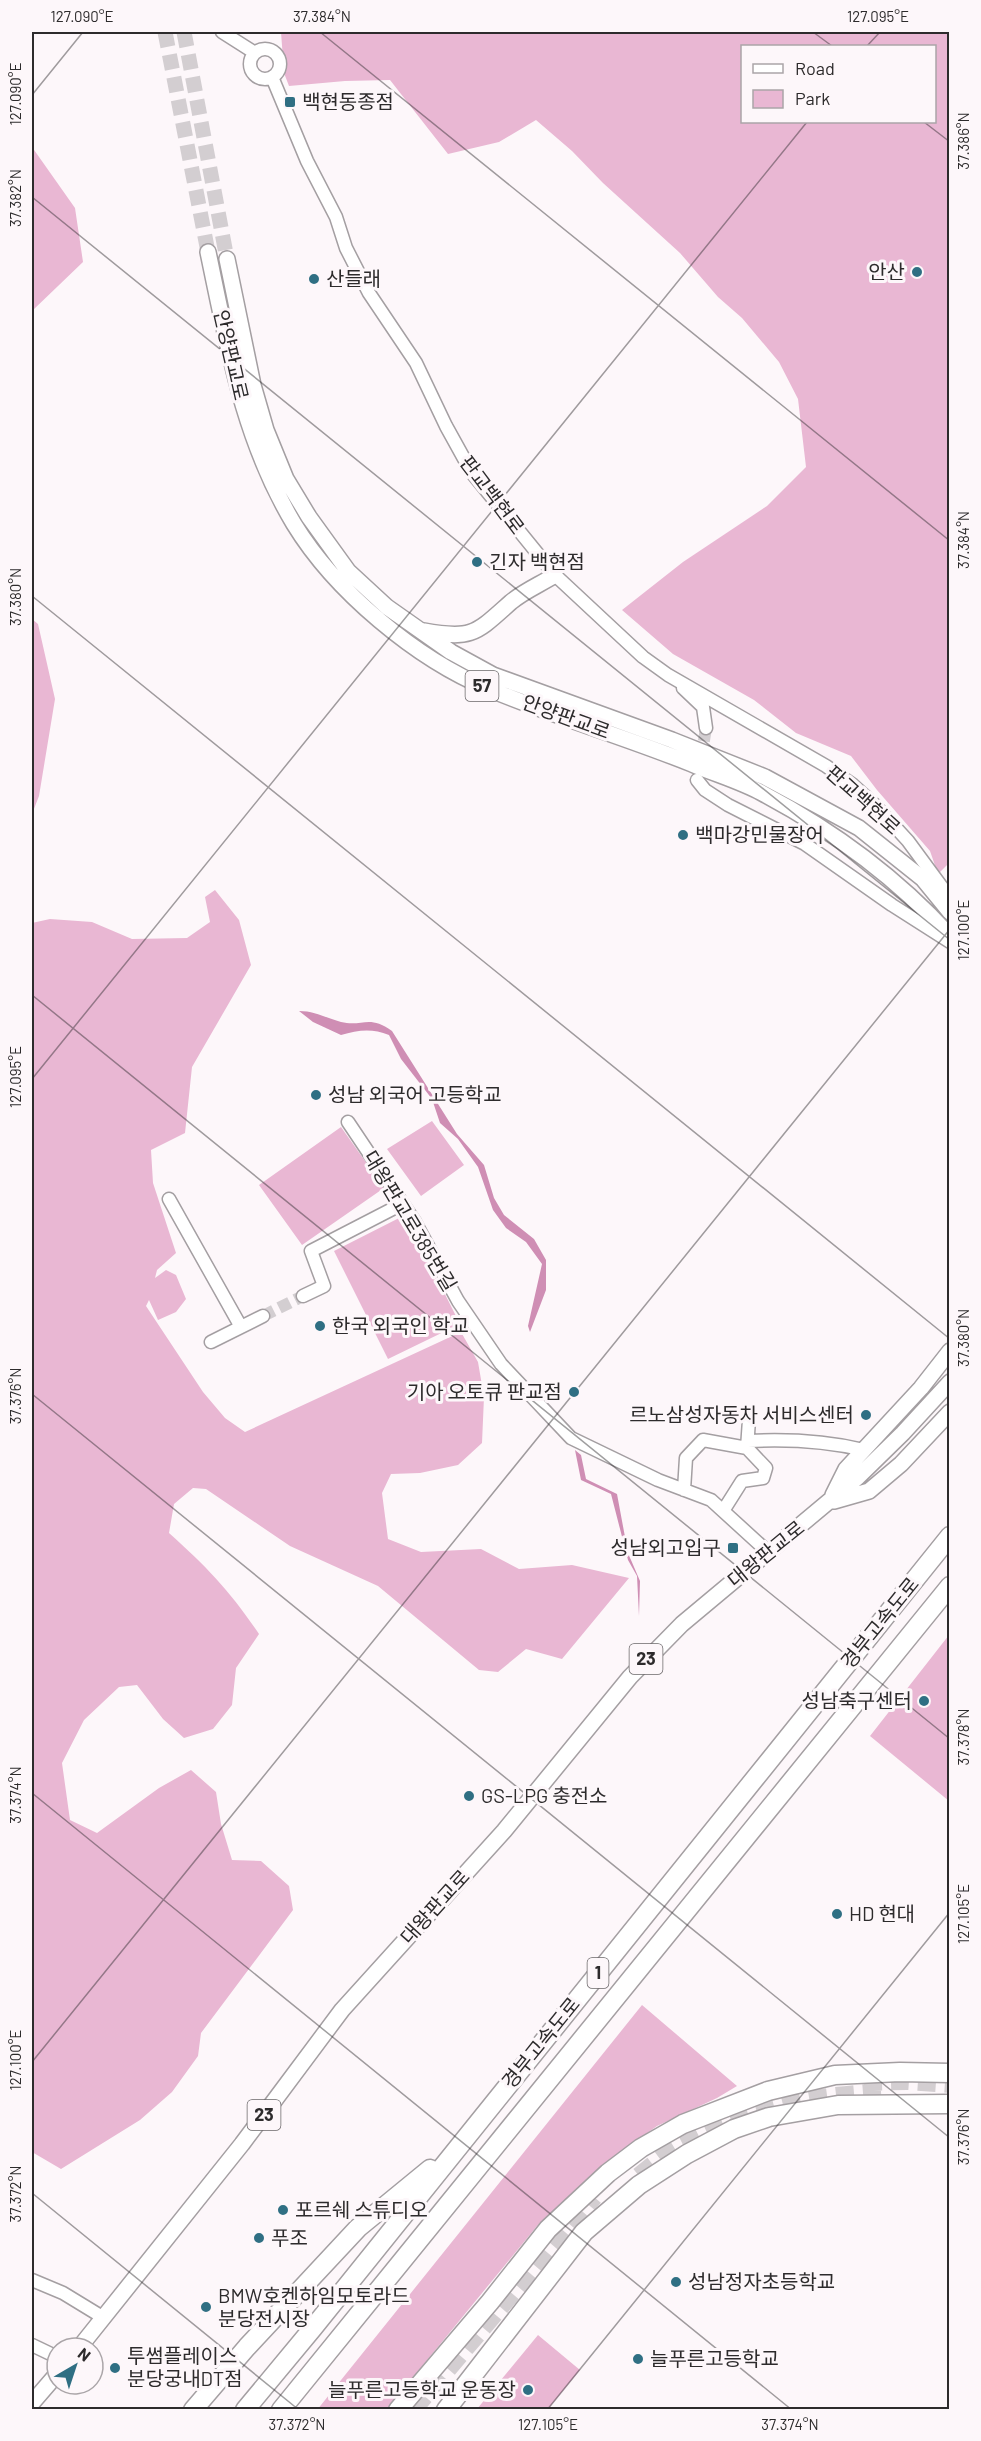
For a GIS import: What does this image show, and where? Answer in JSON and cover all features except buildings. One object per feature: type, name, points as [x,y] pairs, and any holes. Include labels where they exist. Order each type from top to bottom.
[{"type":"highway","name":"경부고속도로","points":[[245,2409],[950,1536]]},
{"type":"highway","name":"경부고속도로","points":[[281,2409],[950,1586]]},
{"type":"highway","points":[[400,2409],[548,2229],[608,2173],[641,2148],[683,2124],[768,2091],[835,2075],[900,2072],[950,2073]]},
{"type":"highway","points":[[446,2409],[584,2232],[639,2185],[687,2154],[734,2129],[769,2117],[838,2105],[950,2104]]},
{"type":"highway","points":[[194,2409],[255,2338],[358,2228],[459,2145]]},
{"type":"main road","name":"안양판교로","points":[[208,252],[237,389],[252,433],[274,485],[295,525],[337,580],[378,620],[444,665],[487,688],[668,755],[760,792],[847,843],[912,896],[950,936]]},
{"type":"main road","name":"안양판교로","points":[[227,259],[253,385],[266,430],[286,478],[309,517],[348,571],[387,607],[417,630],[493,675],[672,740],[765,777],[859,828],[923,879],[950,912]]},
{"type":"main road","points":[[417,630],[461,635],[480,629],[512,601],[555,575]]},
{"type":"main road","name":"대왕판교로","points":[[829,1503],[846,1469],[921,1388],[950,1351]]},
{"type":"main road","name":"대왕판교로","points":[[89,2336],[242,2144],[342,2010],[504,1832],[630,1677],[682,1624],[829,1503],[903,1433],[950,1382]]},
{"type":"main road","name":"대왕판교로","points":[[829,1503],[869,1491],[901,1464],[950,1412]]},
{"type":"main road","points":[[32,2403],[45,2388]]},
{"type":"street","points":[[222,32],[255,53]]},
{"type":"street","points":[[269,49],[278,55],[280,65],[272,78],[259,78],[252,73],[250,60],[255,53],[269,49]]},
{"type":"street","name":"판교백현로","points":[[272,78],[308,161],[336,217],[346,248],[369,293],[416,363],[446,426],[472,473],[555,575],[643,657],[668,675],[826,766],[853,785],[908,841],[950,898]]},
{"type":"street","points":[[668,675],[703,707],[706,728],[716,714],[731,710]]},
{"type":"street","points":[[698,780],[705,790],[728,805],[805,844],[892,905],[950,942]]},
{"type":"street","name":"대왕판교로385번길","points":[[348,1122],[402,1204],[458,1301],[501,1364],[571,1438],[658,1480],[711,1500],[768,1552]]},
{"type":"street","points":[[169,1199],[241,1327]]},
{"type":"street","points":[[303,1296],[324,1286],[311,1251],[402,1204]]},
{"type":"street","points":[[211,1342],[263,1316]]},
{"type":"street","points":[[723,1512],[742,1481],[763,1478],[766,1468],[748,1445],[749,1420]]},
{"type":"street","points":[[684,1490],[686,1458],[703,1440],[748,1445],[777,1440],[836,1443],[864,1450]]},
{"type":"street","points":[[32,2280],[63,2292],[104,2318]]},
{"type":"green space","points":[[281,32],[949,32],[950,862],[938,874],[930,851],[851,756],[796,733],[754,700],[673,654],[622,610],[683,562],[767,506],[806,467],[798,399],[779,362],[742,318],[718,297],[680,253],[536,120],[499,142],[448,154],[390,80],[289,86],[284,73]]},
{"type":"green space","points":[[32,147],[75,208],[83,262],[32,311]]},
{"type":"green space","points":[[32,619],[38,624],[55,699],[39,796],[32,814]]},
{"type":"green space","points":[[215,890],[239,920],[251,965],[192,1067],[185,1133],[151,1150],[153,1183],[176,1253],[157,1270],[155,1278],[166,1270],[176,1275],[186,1299],[176,1312],[158,1320],[149,1300],[146,1306],[203,1392],[225,1418],[245,1432],[461,1332],[478,1362],[484,1397],[482,1443],[458,1465],[420,1473],[391,1474],[382,1493],[388,1539],[421,1552],[481,1549],[519,1569],[572,1565],[629,1578],[562,1659],[526,1649],[498,1672],[479,1670],[378,1586],[290,1546],[206,1489],[193,1488],[174,1504],[169,1533],[217,1580],[259,1634],[236,1668],[232,1705],[213,1729],[184,1738],[163,1719],[137,1685],[119,1687],[84,1720],[62,1763],[70,1820],[97,1833],[159,1788],[191,1770],[216,1792],[221,1824],[232,1860],[261,1861],[289,1886],[293,1910],[201,2033],[198,2056],[172,2092],[140,2120],[61,2169],[32,2152],[32,923],[50,919],[92,922],[132,939],[187,938],[210,922],[205,897]]},
{"type":"green space","points":[[432,1121],[464,1165],[421,1196],[387,1149]]},
{"type":"green space","points":[[341,1127],[384,1188],[302,1245],[259,1185]]},
{"type":"green space","points":[[405,1215],[460,1324],[388,1359],[334,1251]]},
{"type":"green space","name":"성남축구센터","points":[[949,1635],[949,1801],[870,1736]]},
{"type":"green space","points":[[642,2005],[737,2086],[657,2126],[605,2163],[537,2226],[387,2409],[317,2410]]},
{"type":"green space","name":"늘푸른고등학교 운동장","points":[[538,2335],[580,2370],[548,2409],[477,2409]]},
{"type":"shaded area","points":[[299,1011],[315,1013],[341,1022],[377,1023],[392,1031],[457,1134],[484,1165],[494,1198],[504,1215],[534,1239],[546,1260],[546,1290],[530,1332],[528,1326],[542,1264],[526,1242],[506,1228],[493,1210],[478,1167],[458,1139],[440,1123],[432,1099],[401,1059],[389,1035],[365,1030],[341,1035],[313,1022]]},
{"type":"shaded area","points":[[575,1450],[581,1455],[586,1479],[617,1494],[628,1553],[640,1581],[639,1616],[637,1576],[628,1560],[611,1494],[581,1480]]},
{"type":"tunnel","points":[[165,32],[208,252]]},
{"type":"tunnel","points":[[184,32],[227,259]]},
{"type":"tunnel","points":[[701,759],[706,728]]},
{"type":"tunnel","points":[[263,1316],[303,1296]]},
{"type":"tunnel","points":[[864,2082],[907,2081],[950,2084]]},
{"type":"tunnel","points":[[639,2176],[678,2147],[732,2121],[805,2101],[883,2092]]},
{"type":"tunnel","points":[[413,2410],[594,2197]]},
{"type":"place","name":"백현동종점","points":[[290,102]]},
{"type":"place","name":"안산","points":[[917,272]]},
{"type":"place","name":"산들래","points":[[314,279]]},
{"type":"place","name":"긴자 백현점","points":[[477,562]]},
{"type":"place","name":"백마강민물장어","points":[[683,835]]},
{"type":"place","name":"성남 외국어 고등학교","points":[[316,1095]]},
{"type":"place","name":"한국 외국인 학교","points":[[320,1326]]},
{"type":"place","name":"기아 오토큐 판교점","points":[[574,1392]]},
{"type":"place","name":"르노삼성자동차 서비스센터","points":[[866,1415]]},
{"type":"place","name":"성남외고입구","points":[[733,1548]]},
{"type":"place","name":"성남축구센터","points":[[924,1701]]},
{"type":"place","name":"GS-LPG 충전소","points":[[469,1796]]},
{"type":"place","name":"HD 현대","points":[[837,1914]]},
{"type":"place","name":"포르쉐 스튜디오","points":[[283,2210]]},
{"type":"place","name":"푸조","points":[[259,2238]]},
{"type":"place","name":"성남정자초등학교","points":[[676,2282]]},
{"type":"place","name":"BMW호켄하임모토라드 분당전시장","points":[[206,2307]]},
{"type":"place","name":"늘푸른고등학교","points":[[638,2359]]},
{"type":"place","name":"투썸플레이스 분당궁내DT점","points":[[115,2368]]},
{"type":"place","name":"늘푸른고등학교 운동장","points":[[528,2390]]}]
